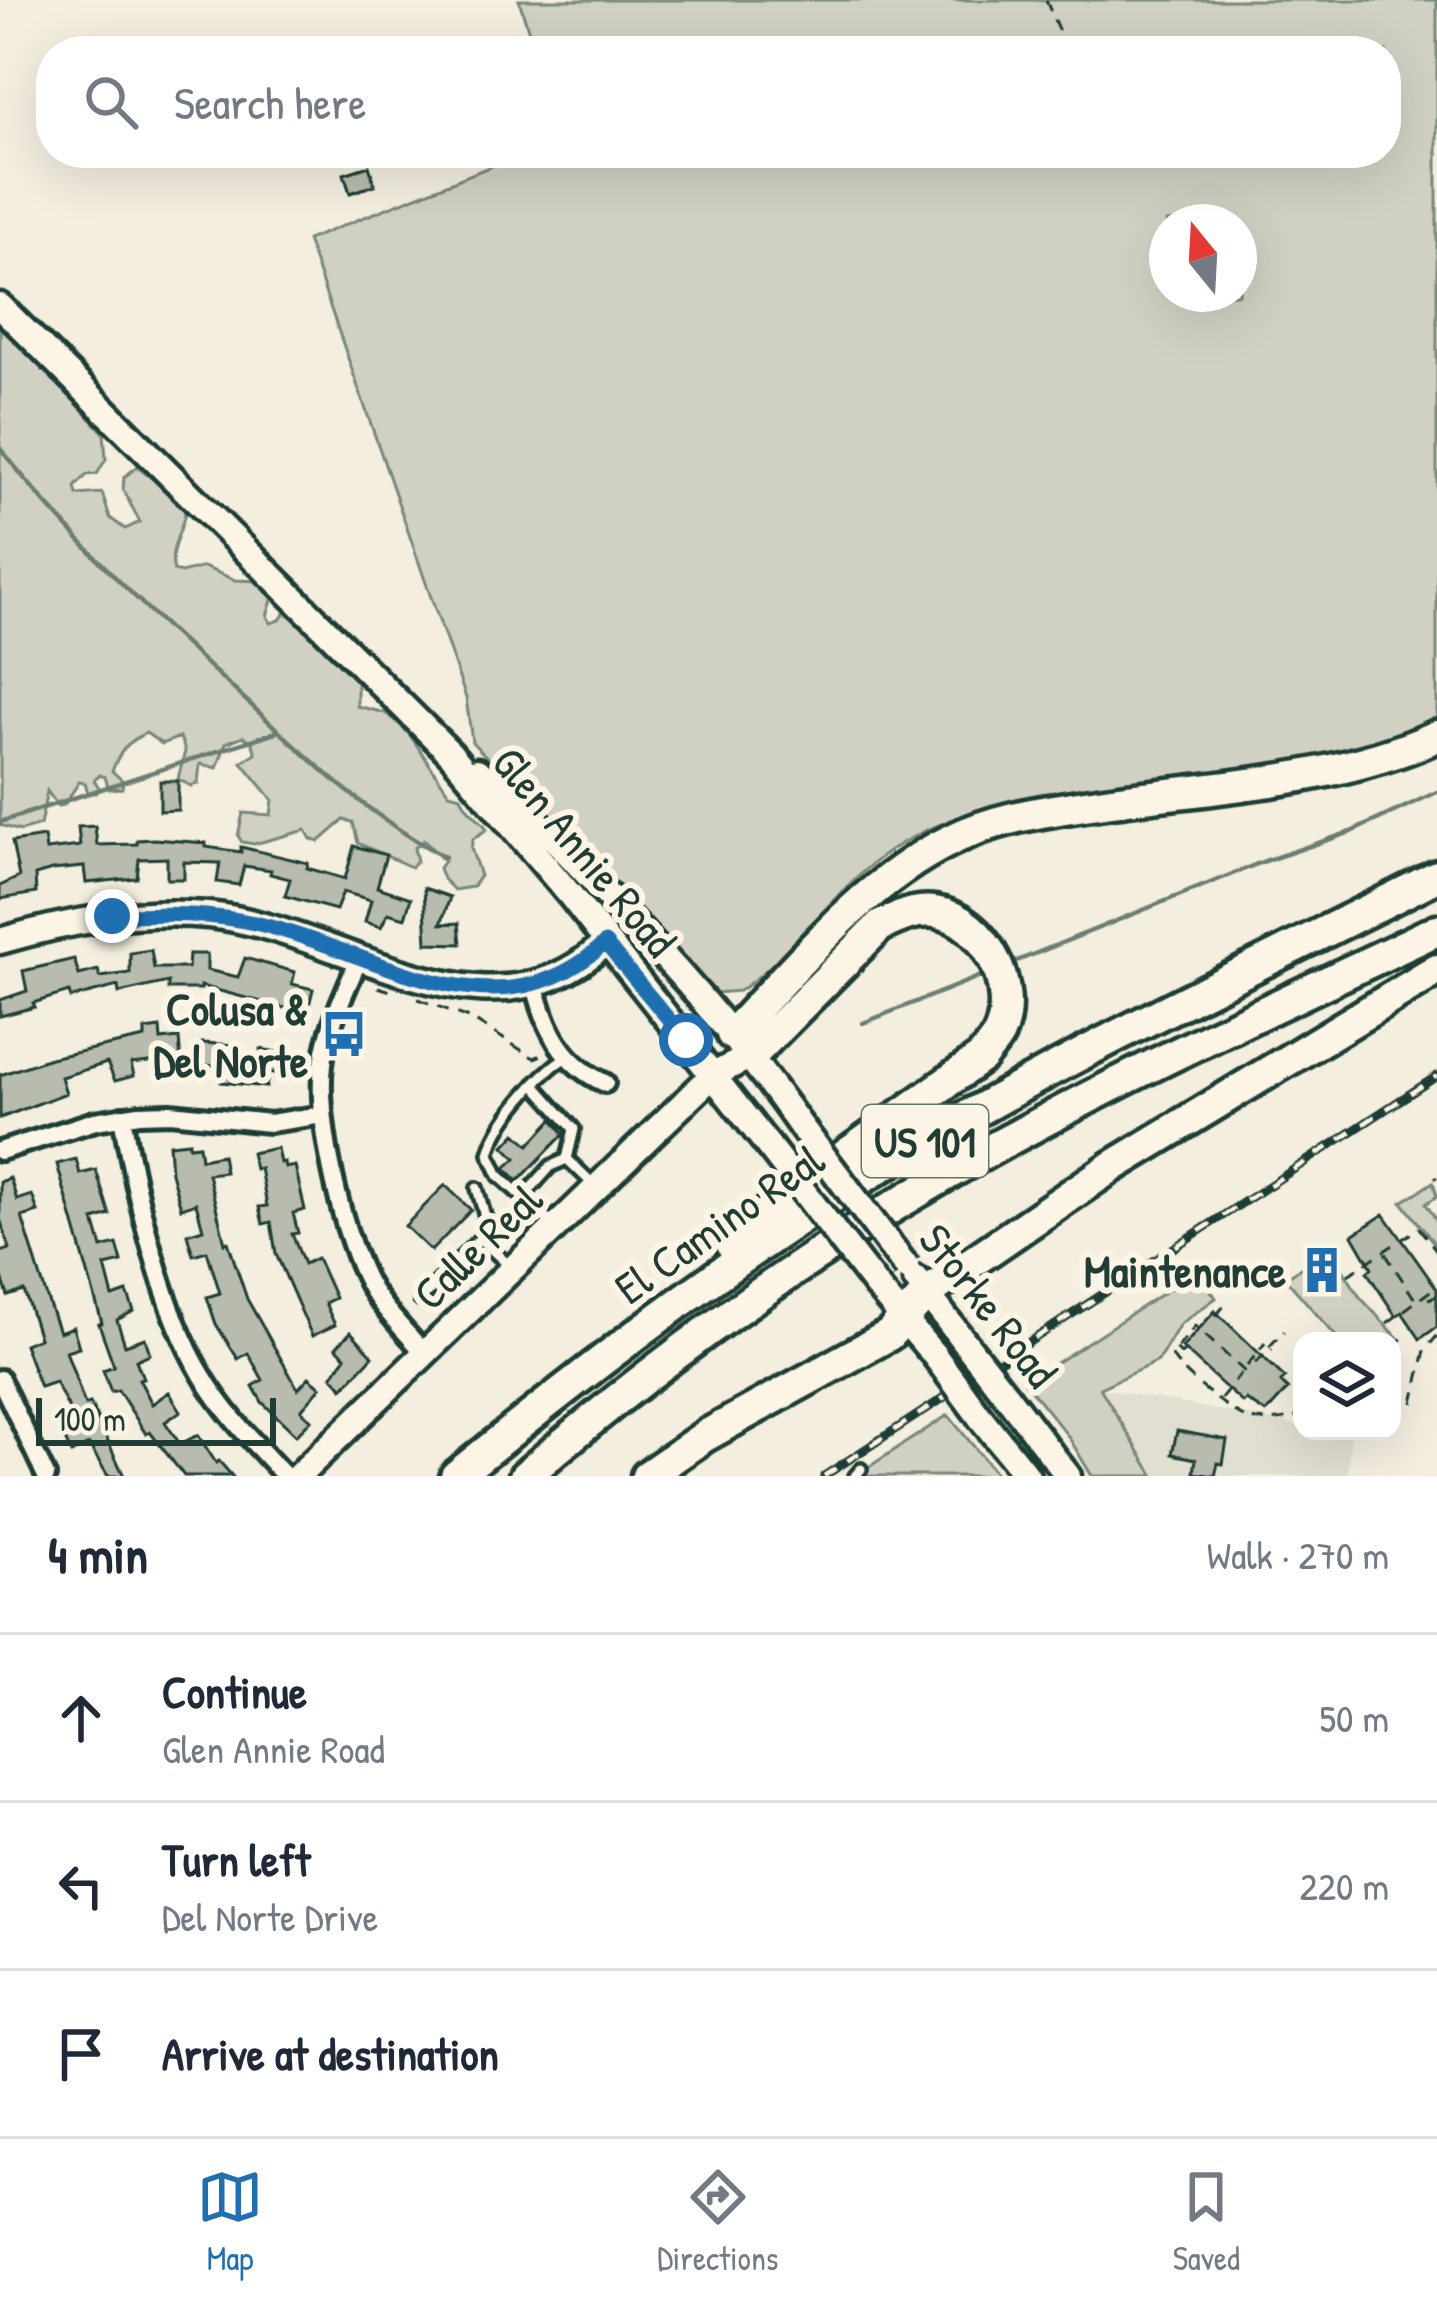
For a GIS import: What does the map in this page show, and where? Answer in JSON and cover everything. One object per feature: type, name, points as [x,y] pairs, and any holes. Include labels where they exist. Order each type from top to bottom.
[{"type":"highway","points":[[742,1045],[844,916],[904,867],[949,841],[1025,814],[1330,768],[1437,736]]},
{"type":"highway","name":"El Camino Real","points":[[457,1476],[556,1394],[717,1273],[950,1126],[1437,876]]},
{"type":"highway","points":[[556,1394],[780,1202],[982,1057],[998,1036],[1004,1014],[998,965],[958,921],[937,912],[906,914],[880,926],[742,1045]]},
{"type":"highway","name":"El Camino Real","points":[[524,1476],[717,1325],[904,1201],[1022,1133],[1437,930]]},
{"type":"highway","points":[[647,1476],[705,1436],[889,1335],[927,1293],[1110,1168],[1437,970]]},
{"type":"main road","name":"Glen Annie Road","points":[[0,306],[450,753],[713,1075],[877,1287]]},
{"type":"main road","name":"Glen Annie Road","points":[[450,753],[487,777],[560,846],[742,1045],[802,1128]]},
{"type":"main road","points":[[0,941],[112,916],[209,915],[262,925],[412,978],[492,988],[535,984],[567,973],[605,943]]},
{"type":"main road","name":"Calle Real","points":[[298,1476],[742,1045]]},
{"type":"main road","name":"Storke Road","points":[[802,1128],[1068,1476]]},
{"type":"main road","name":"Storke Road","points":[[877,1287],[1027,1476]]},
{"type":"street","points":[[358,958],[326,1046],[323,1115],[345,1218],[363,1273],[389,1313],[426,1355]]},
{"type":"street","points":[[535,984],[551,1034],[566,1057],[605,1083]]},
{"type":"street","points":[[0,1151],[122,1116],[170,1113],[270,1123],[323,1115]]},
{"type":"street","points":[[122,1116],[159,1268],[182,1338],[223,1407],[285,1476]]},
{"type":"street","points":[[0,1379],[46,1476]]},
{"type":"lane","points":[[556,1228],[494,1168],[489,1154],[494,1139],[534,1084],[566,1057]]},
{"type":"lane","points":[[534,1084],[574,1129],[567,1159]]},
{"type":"lane","points":[[567,1159],[597,1188]]},
{"type":"lane","points":[[523,1197],[551,1166],[567,1159]]},
{"type":"lane","points":[[420,1300],[480,1239],[486,1223],[477,1188]]},
{"type":"lane","points":[[480,1239],[513,1269]]},
{"type":"path","points":[[1046,0],[1061,36]]},
{"type":"path","points":[[370,984],[403,995]]},
{"type":"path","points":[[417,998],[472,1019],[534,1058],[542,1055]]},
{"type":"path","points":[[1348,1275],[1419,1228],[1437,1251]]},
{"type":"path","points":[[1384,1252],[1418,1304]]},
{"type":"path","points":[[1427,1298],[1425,1294],[1437,1286]]},
{"type":"path","points":[[1387,1323],[1437,1295]]},
{"type":"path","points":[[1216,1316],[1226,1303]]},
{"type":"path","points":[[1245,1372],[1195,1326],[1174,1348],[1172,1360],[1177,1367],[1238,1414],[1252,1419],[1293,1417]]},
{"type":"path","points":[[1221,1399],[1254,1362],[1251,1360],[1284,1331]]},
{"type":"path","points":[[1414,1403],[1425,1350],[1437,1336]]},
{"type":"path","points":[[1174,1348],[1181,1354],[1186,1349]]},
{"type":"shaded area","points":[[519,0],[1437,0],[1437,724],[1282,767],[1076,790],[987,808],[943,823],[879,859],[761,975],[739,991],[714,993],[472,742],[466,698],[307,240],[487,168],[1401,168],[1401,36],[530,36]]},
{"type":"shaded area","points":[[0,321],[104,433],[106,459],[97,474],[87,475],[75,487],[77,495],[102,493],[110,518],[125,529],[140,522],[123,490],[124,477],[137,467],[153,479],[160,476],[186,505],[173,554],[174,571],[204,567],[235,580],[261,581],[274,594],[267,616],[271,623],[288,609],[357,675],[357,706],[385,713],[403,725],[449,793],[461,796],[484,824],[487,829],[473,839],[471,848],[480,876],[472,887],[454,890],[439,868],[444,861],[424,840],[414,848],[417,861],[411,867],[358,843],[353,822],[344,820],[319,842],[306,830],[254,844],[242,842],[238,836],[243,813],[271,815],[273,800],[242,762],[256,753],[243,736],[226,743],[217,768],[200,764],[198,783],[191,786],[178,779],[185,751],[180,737],[162,744],[146,733],[129,744],[112,771],[123,781],[122,788],[109,789],[100,775],[94,780],[100,789],[96,793],[88,793],[85,783],[79,782],[64,805],[58,806],[47,791],[40,825],[20,831],[0,825]]},
{"type":"shaded area","points":[[1433,1182],[1437,1196],[1426,1204],[1437,1221],[1437,1247],[1402,1202]]},
{"type":"shaded area","points":[[1330,1249],[1360,1297],[1392,1332],[1332,1332],[1285,1278]]},
{"type":"shaded area","points":[[1197,1271],[1216,1298],[1180,1324],[1158,1361],[1100,1388],[1154,1476],[1092,1476],[1068,1436],[1025,1383]]},
{"type":"shaded area","points":[[1099,1388],[1293,1424],[1293,1440],[1351,1440],[1347,1476],[1154,1476]]},
{"type":"shaded area","points":[[948,1415],[998,1476],[855,1476]]},
{"type":"building","points":[[370,168],[375,185],[350,193],[344,174]]},
{"type":"building","points":[[160,781],[178,781],[178,810],[160,811]]},
{"type":"building","points":[[95,826],[97,845],[154,839],[206,843],[206,847],[241,852],[241,847],[308,863],[307,868],[345,879],[354,846],[386,855],[377,887],[411,898],[405,918],[388,913],[381,927],[365,922],[371,900],[343,892],[336,910],[285,896],[290,879],[244,866],[239,885],[217,882],[220,863],[184,862],[184,879],[167,879],[167,858],[139,859],[137,878],[86,883],[84,867],[52,870],[35,875],[36,893],[0,899],[0,886],[19,877],[12,842],[44,837],[46,850],[80,846],[78,827]]},
{"type":"building","points":[[424,888],[450,897],[441,924],[459,923],[461,944],[427,943]]},
{"type":"building","points":[[151,950],[154,968],[188,968],[189,954],[207,954],[207,970],[238,977],[245,958],[295,972],[292,984],[313,989],[307,1014],[201,986],[168,989],[168,982],[119,993],[118,986],[71,998],[69,992],[0,1016],[0,1000],[27,991],[23,971],[74,959],[79,975],[98,970],[100,977],[130,973],[130,953]]},
{"type":"building","points":[[160,1028],[161,1040],[179,1038],[182,1074],[169,1076],[168,1060],[131,1064],[134,1076],[115,1081],[107,1063],[61,1077],[66,1093],[0,1118],[0,1075],[50,1058],[145,1038],[145,1030]]},
{"type":"building","points":[[202,1043],[236,1045],[235,1063],[257,1067],[261,1049],[293,1055],[289,1076],[269,1072],[266,1087],[221,1082],[222,1066],[201,1065]]},
{"type":"building","points":[[553,1119],[564,1134],[518,1181],[505,1168],[516,1158],[504,1146],[516,1133],[529,1145]]},
{"type":"building","points":[[189,1142],[189,1146],[199,1145],[201,1159],[222,1155],[225,1172],[208,1174],[225,1243],[247,1299],[298,1389],[309,1377],[321,1387],[301,1410],[311,1420],[296,1435],[262,1402],[253,1386],[263,1380],[248,1353],[238,1359],[216,1324],[207,1297],[220,1293],[207,1251],[193,1255],[187,1234],[203,1229],[196,1203],[181,1208],[171,1173],[169,1144]]},
{"type":"building","points":[[277,1148],[285,1168],[295,1166],[305,1210],[293,1213],[298,1233],[292,1234],[304,1264],[317,1258],[335,1298],[325,1303],[335,1325],[312,1336],[276,1254],[271,1222],[263,1224],[259,1207],[267,1206],[260,1168],[255,1169],[251,1153]]},
{"type":"building","points":[[76,1159],[80,1174],[96,1170],[110,1215],[94,1220],[102,1248],[117,1244],[122,1262],[105,1266],[113,1297],[127,1292],[134,1311],[117,1320],[125,1345],[145,1338],[150,1354],[136,1360],[143,1378],[139,1379],[152,1404],[169,1392],[181,1411],[165,1422],[180,1444],[198,1435],[216,1463],[232,1476],[184,1476],[150,1432],[146,1434],[118,1390],[111,1392],[103,1370],[114,1366],[57,1164]]},
{"type":"building","points":[[10,1178],[17,1200],[32,1195],[38,1212],[22,1217],[49,1304],[59,1332],[73,1327],[79,1347],[66,1351],[85,1405],[90,1403],[124,1476],[108,1476],[89,1445],[71,1453],[64,1437],[79,1430],[55,1382],[40,1387],[24,1344],[39,1338],[24,1291],[8,1296],[0,1271],[0,1252],[10,1249],[0,1219],[0,1182]]},
{"type":"building","points":[[445,1185],[471,1210],[431,1251],[405,1226]]},
{"type":"building","points":[[1384,1214],[1437,1289],[1437,1327],[1420,1339],[1402,1312],[1396,1316],[1367,1272],[1372,1268],[1353,1235]]},
{"type":"building","name":"Maintenance","points":[[1326,1252],[1337,1269],[1318,1284],[1306,1265]]},
{"type":"building","points":[[1215,1311],[1285,1378],[1281,1382],[1288,1389],[1266,1413],[1246,1400],[1243,1403],[1182,1348]]},
{"type":"building","points":[[351,1332],[373,1356],[343,1388],[332,1376],[346,1357],[336,1347]]},
{"type":"building","points":[[1177,1431],[1227,1440],[1223,1464],[1218,1463],[1215,1476],[1194,1473],[1196,1459],[1172,1454]]},
{"type":"waterway","points":[[0,448],[119,581],[296,746],[367,807],[445,857]]},
{"type":"waterway","points":[[0,822],[279,731]]},
{"type":"waterway","points":[[1007,965],[1262,862],[1351,832],[1437,792]]},
{"type":"waterway","points":[[863,1023],[986,974]]},
{"type":"railway","points":[[824,1476],[1437,1076]]},
{"type":"place","name":"Colusa & Del Norte","points":[[344,1034]]},
{"type":"place","name":"Maintenance","points":[[1322,1270]]},
{"type":"route","points":[[112,916],[209,915],[240,920],[299,936],[412,978],[452,986],[535,984],[567,973],[605,943],[686,1040]]}]
